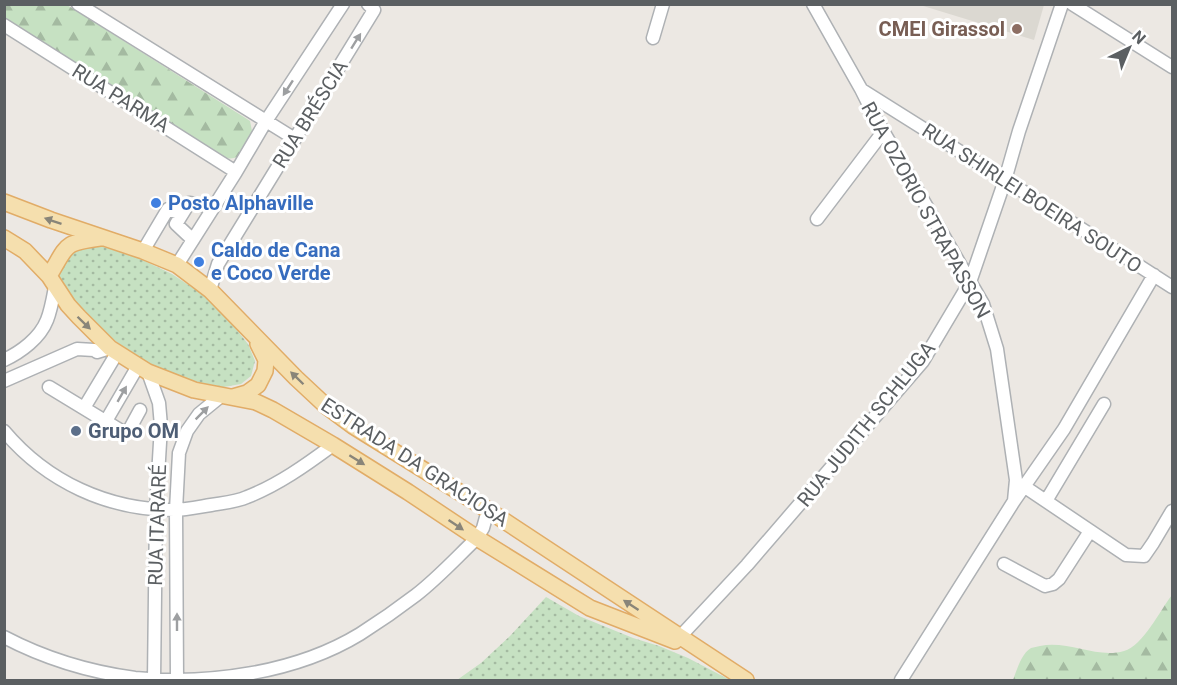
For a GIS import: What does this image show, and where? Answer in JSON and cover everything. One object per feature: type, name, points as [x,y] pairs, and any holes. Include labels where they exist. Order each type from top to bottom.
[{"type":"main road","name":"ESTRADA DA GRACIOSA","points":[[4,202],[177,265],[210,290],[326,406],[353,426],[488,510],[678,639],[708,655],[746,681]]},
{"type":"main road","name":"ESTRADA DA GRACIOSA","points":[[4,238],[25,250],[79,317],[114,350],[143,369],[194,390],[256,402],[284,415],[590,608],[678,639]]},
{"type":"main road","points":[[52,281],[58,259],[66,247],[77,241],[103,238]]},
{"type":"main road","points":[[226,397],[247,393],[258,385],[265,371],[266,360],[250,331]]},
{"type":"street","points":[[78,4],[295,140]]},
{"type":"street","name":"RUA BRÉSCIA","points":[[177,265],[343,4]]},
{"type":"street","name":"RUA BRÉSCIA","points":[[210,290],[218,264],[374,10],[368,4]]},
{"type":"street","points":[[652,38],[663,4]]},
{"type":"street","name":"RUA OZORIO STRAPASSON","points":[[813,4],[983,304],[997,349],[1016,480],[1014,501]]},
{"type":"street","name":"RUA JUDITH SCHLUGA","points":[[678,639],[747,565],[923,361],[970,282],[1062,4]]},
{"type":"street","points":[[1072,4],[1173,67]]},
{"type":"street","name":"RUA PARMA","points":[[4,25],[236,172]]},
{"type":"street","name":"RUA SHIRLEI BOEIRA SOUTO","points":[[861,90],[1173,287]]},
{"type":"street","points":[[817,219],[884,132]]},
{"type":"street","points":[[193,240],[176,224],[189,203],[214,207]]},
{"type":"street","points":[[143,251],[168,209],[182,214]]},
{"type":"street","points":[[902,681],[1014,501],[1064,429],[1154,275]]},
{"type":"street","points":[[4,360],[14,356],[33,341],[46,322],[52,304],[52,281]]},
{"type":"street","points":[[4,381],[77,349],[97,352],[114,350]]},
{"type":"street","points":[[84,408],[114,350]]},
{"type":"street","points":[[106,421],[143,369]]},
{"type":"street","name":"RUA ITARARÉ","points":[[143,369],[159,403],[160,412],[156,509],[154,680]]},
{"type":"street","points":[[49,387],[123,432],[128,432],[140,410]]},
{"type":"street","name":"RUA ITARARÉ","points":[[177,680],[176,510],[179,453],[187,430],[199,414],[226,397]]},
{"type":"street","points":[[1046,501],[1104,404]]},
{"type":"street","points":[[4,431],[17,446],[54,476],[91,496],[133,506],[176,510],[245,498],[284,479],[333,445]]},
{"type":"street","points":[[1025,487],[1126,555],[1144,556],[1173,511]]},
{"type":"street","points":[[4,637],[63,662],[125,676],[177,680],[211,679],[257,673],[316,656],[360,634],[417,594],[477,538],[483,528],[488,510]]},
{"type":"street","points":[[1004,564],[1045,586],[1053,584],[1059,579],[1090,531]]},
{"type":"shaded area","name":"CMEI Girassol","points":[[920,5],[1044,5],[1034,40]]},
{"type":"green space","points":[[4,5],[67,5],[250,121],[253,136],[241,154],[234,158],[222,157],[5,18]]},
{"type":"green space","points":[[97,245],[134,256],[172,274],[205,296],[248,344],[255,361],[251,376],[241,384],[218,388],[181,378],[134,356],[91,321],[69,298],[59,276],[60,261],[70,249]]},
{"type":"green space","points":[[1172,595],[1172,680],[1013,680],[1022,658],[1032,648],[1061,645],[1114,653],[1131,648],[1144,635]]},
{"type":"green space","points":[[546,597],[579,616],[688,658],[730,680],[457,680],[481,663],[510,636]]},
{"type":"place","name":"CMEI Girassol","points":[[1017,29]]},
{"type":"place","name":"Posto Alphaville","points":[[156,203]]},
{"type":"place","name":"Caldo de Cana e Coco Verde","points":[[199,262]]},
{"type":"place","name":"Grupo OM","points":[[76,431]]}]
